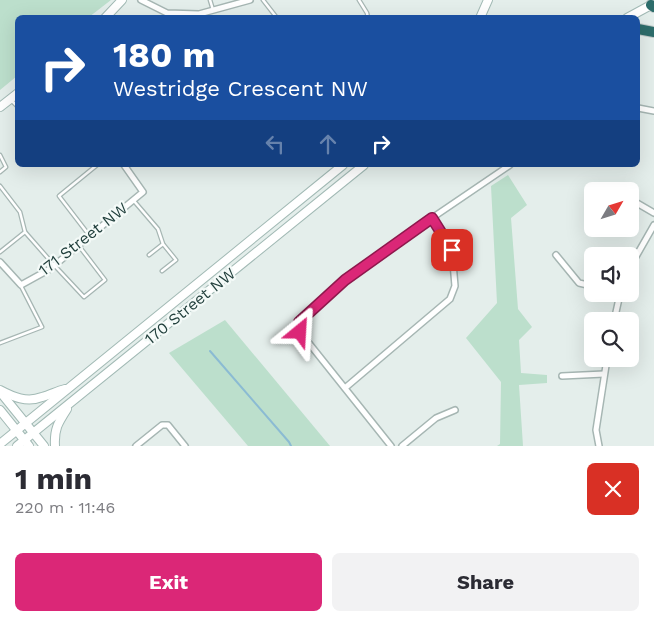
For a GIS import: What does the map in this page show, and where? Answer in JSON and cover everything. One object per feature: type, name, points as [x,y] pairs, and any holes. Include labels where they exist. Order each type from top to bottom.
[{"type":"highway","points":[[640,29],[654,32]]},
{"type":"main road","points":[[108,15],[122,0]]},
{"type":"main road","points":[[481,15],[488,0]]},
{"type":"main road","points":[[634,15],[653,6]]},
{"type":"main road","points":[[0,107],[15,95]]},
{"type":"main road","name":"170 Street NW","points":[[0,444],[341,167]]},
{"type":"main road","name":"170 Street NW","points":[[17,446],[362,167]]},
{"type":"main road","points":[[0,391],[13,397],[27,400],[40,398],[69,387]]},
{"type":"main road","points":[[0,391],[25,423],[28,439]]},
{"type":"main road","points":[[55,446],[54,435],[57,425],[72,402]]},
{"type":"main road","points":[[0,410],[17,430],[35,446]]},
{"type":"main road","points":[[28,439],[44,446]]},
{"type":"street","points":[[141,0],[167,13],[199,14],[250,0]]},
{"type":"street","points":[[640,108],[654,111]]},
{"type":"street","name":"171 Street NW","points":[[21,285],[54,265],[143,192],[125,167]]},
{"type":"street","points":[[391,446],[300,332],[299,322],[345,280],[507,167]]},
{"type":"street","points":[[639,204],[654,213]]},
{"type":"street","points":[[345,388],[450,299],[455,286],[452,250],[432,218]]},
{"type":"street","points":[[639,251],[654,225]]},
{"type":"street","points":[[556,255],[579,283],[584,284]]},
{"type":"street","points":[[0,262],[21,285]]},
{"type":"street","points":[[599,446],[596,430],[605,367]]},
{"type":"street","points":[[562,376],[604,374]]},
{"type":"street","points":[[402,446],[436,418],[455,410]]},
{"type":"street","points":[[136,446],[162,425],[168,425],[185,446]]},
{"type":"lane","points":[[210,0],[213,10]]},
{"type":"lane","points":[[263,0],[275,15]]},
{"type":"lane","points":[[359,0],[367,15]]},
{"type":"lane","points":[[10,99],[15,104]]},
{"type":"lane","points":[[0,155],[6,167],[0,172]]},
{"type":"lane","points":[[90,236],[59,196],[95,167]]},
{"type":"lane","points":[[0,186],[20,212],[25,232],[84,297],[105,280],[79,245]]},
{"type":"lane","points":[[133,200],[158,229],[163,244],[176,260],[162,271]]},
{"type":"lane","points":[[0,252],[25,232]]},
{"type":"lane","points":[[149,255],[163,244]]},
{"type":"lane","points":[[0,343],[42,327],[21,285]]},
{"type":"green space","points":[[0,0],[111,0],[92,15],[15,15],[15,78],[0,90]]},
{"type":"green space","points":[[508,175],[527,205],[511,218],[518,309],[532,327],[519,340],[521,373],[547,375],[547,383],[519,385],[523,446],[497,446],[500,444],[501,382],[466,338],[497,303],[491,186]]},
{"type":"green space","points":[[225,320],[330,446],[248,446],[169,353]]},
{"type":"waterway","points":[[210,351],[291,446]]},
{"type":"route","points":[[300,332],[299,322],[345,280],[432,218],[452,250]]}]
